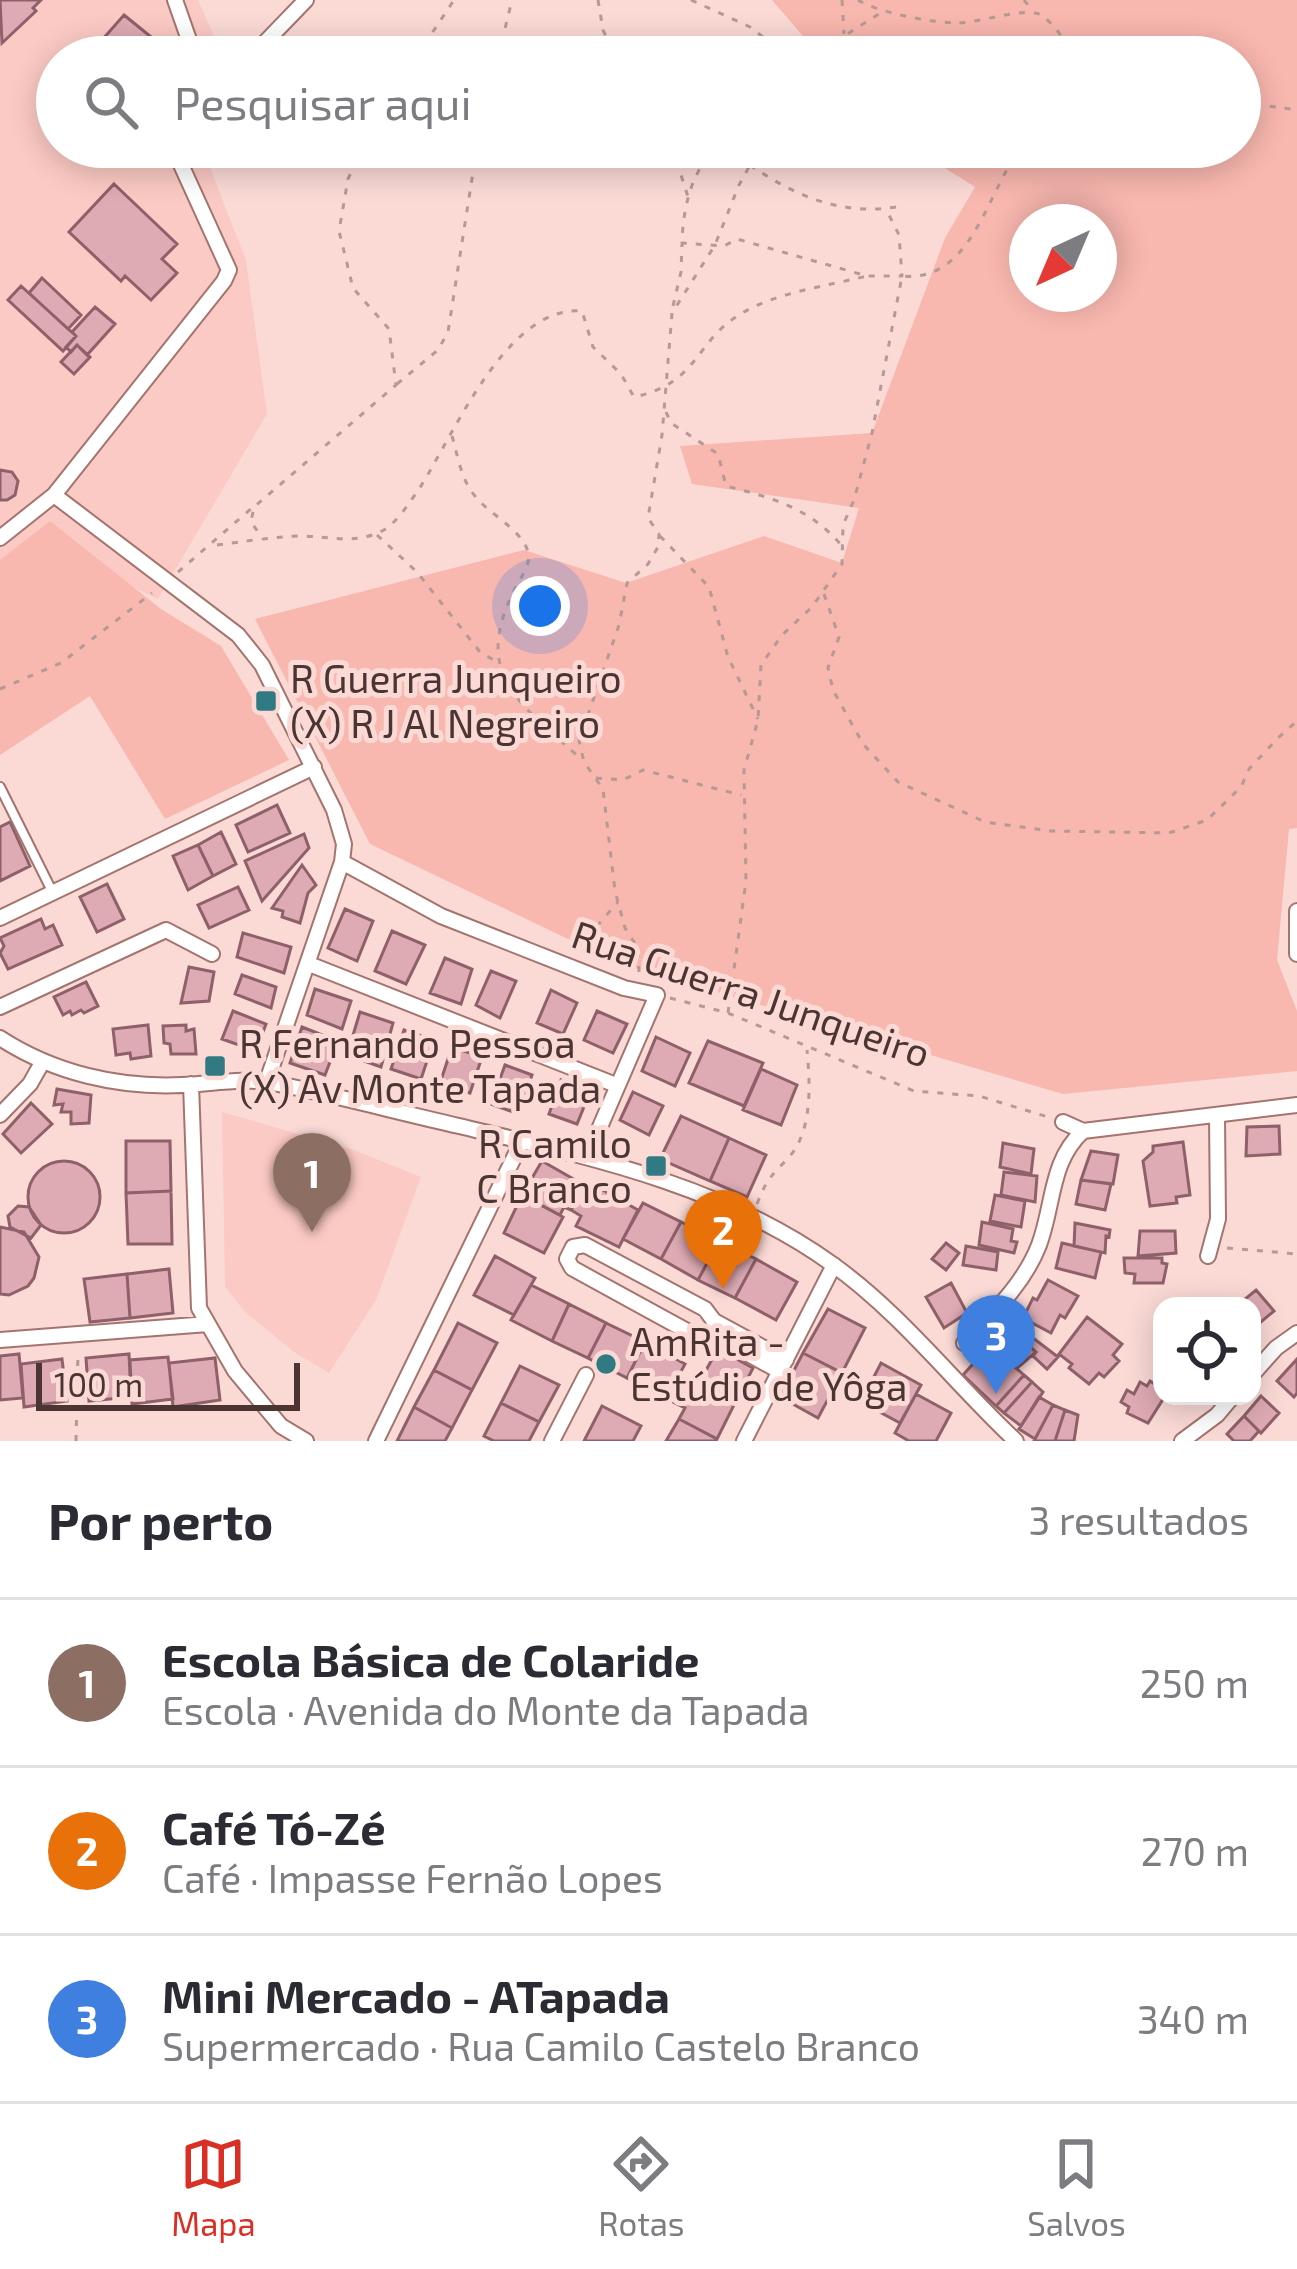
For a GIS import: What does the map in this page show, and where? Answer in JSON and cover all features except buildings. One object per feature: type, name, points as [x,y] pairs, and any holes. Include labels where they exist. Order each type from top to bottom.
[{"type":"street","points":[[175,0],[188,36]]},
{"type":"street","points":[[271,36],[306,0]]},
{"type":"street","points":[[0,538],[54,495],[224,281],[229,270],[226,258],[183,168]]},
{"type":"street","points":[[54,495],[238,635],[262,665],[314,767],[344,844],[309,964],[266,1082]]},
{"type":"street","points":[[0,918],[314,767]]},
{"type":"street","name":"Rua Guerra Junqueiro","points":[[342,862],[441,916],[650,993]]},
{"type":"street","points":[[1297,911],[1297,954]]},
{"type":"street","points":[[0,1007],[166,930],[212,953]]},
{"type":"street","points":[[309,964],[616,1085]]},
{"type":"street","points":[[587,1157],[650,993]]},
{"type":"street","points":[[0,1037],[43,1061],[103,1079],[142,1085],[266,1082],[587,1157],[710,1195],[792,1236],[834,1265],[889,1313],[1016,1441]]},
{"type":"street","points":[[0,1115],[31,1084],[43,1061]]},
{"type":"street","points":[[191,1084],[199,1308],[235,1371],[281,1426],[306,1441]]},
{"type":"street","points":[[1063,1122],[1083,1132],[1297,1105]]},
{"type":"street","points":[[1208,1256],[1218,1219],[1217,1117]]},
{"type":"street","points":[[964,1343],[1016,1287],[1038,1248],[1066,1147],[1083,1132]]},
{"type":"street","points":[[376,1441],[522,1141]]},
{"type":"street","points":[[585,1245],[706,1310],[715,1321],[782,1365],[709,1332],[696,1336],[572,1268],[567,1258],[573,1247],[585,1245]]},
{"type":"street","points":[[744,1441],[834,1265]]},
{"type":"street","points":[[0,1340],[208,1324]]},
{"type":"street","points":[[1261,1365],[1297,1333]]},
{"type":"street","points":[[552,1441],[586,1375]]},
{"type":"street","points":[[1182,1441],[1225,1405]]},
{"type":"lane","points":[[0,787],[53,893]]},
{"type":"path","points":[[430,36],[454,0]]},
{"type":"path","points":[[503,36],[512,0]]},
{"type":"path","points":[[598,0],[606,36]]},
{"type":"path","points":[[691,0],[762,36]]},
{"type":"path","points":[[842,0],[844,36],[883,11]]},
{"type":"path","points":[[857,0],[883,11],[952,23],[1033,11]]},
{"type":"path","points":[[1024,0],[1061,36]]},
{"type":"path","points":[[1261,104],[1297,110]]},
{"type":"path","points":[[353,168],[338,231],[353,288],[389,329],[396,385]]},
{"type":"path","points":[[0,688],[61,663],[213,545],[438,350],[448,332],[474,168]]},
{"type":"path","points":[[678,168],[689,202]]},
{"type":"path","points":[[698,168],[683,216],[681,272],[672,314],[655,493],[648,518],[709,587],[728,657],[758,720]]},
{"type":"path","points":[[672,314],[715,245],[747,168]]},
{"type":"path","points":[[756,168],[811,201],[844,208],[901,206]]},
{"type":"path","points":[[213,545],[304,536],[355,540],[386,530],[409,503],[486,374],[544,320],[582,311],[593,346],[621,374],[634,397],[667,389],[724,325],[764,302],[867,276],[926,278],[964,247],[1007,168]]},
{"type":"path","points":[[728,1013],[746,881],[744,770],[758,720],[760,665],[842,564],[842,524],[867,451],[902,276],[898,235],[886,209]]},
{"type":"path","points":[[682,243],[715,245],[737,238],[867,276]]},
{"type":"path","points":[[665,410],[671,423],[718,454],[726,486],[796,507],[816,518],[842,546]]},
{"type":"path","points":[[452,434],[462,473],[474,495],[526,544],[530,561],[500,621],[495,640],[498,663],[529,711],[584,762],[603,789],[618,901],[650,993]]},
{"type":"path","points":[[254,507],[251,522],[262,539]]},
{"type":"path","points":[[374,534],[417,572],[480,652],[498,663]]},
{"type":"path","points":[[584,762],[579,741],[620,625],[626,583],[648,564],[659,534]]},
{"type":"path","points":[[823,592],[839,637],[828,668],[833,690],[863,745],[898,782],[985,822],[1051,831],[1169,833],[1207,820],[1241,787],[1277,738],[1297,722]]},
{"type":"path","points":[[596,778],[622,780],[643,770],[743,796]]},
{"type":"path","points":[[564,964],[618,901]]},
{"type":"path","name":"Rua Guerra Junqueiro","points":[[650,993],[728,1013],[914,1091],[979,1096],[1063,1122]]},
{"type":"path","points":[[753,1217],[769,1175],[794,1152],[810,1081],[807,1048]]},
{"type":"path","points":[[1226,1248],[1297,1254]]},
{"type":"path","points":[[76,1441],[79,1335]]},
{"type":"shaded area","points":[[0,0],[198,0],[214,36],[36,36],[36,168],[210,168],[246,260],[267,414],[158,599],[41,544],[0,576]]},
{"type":"shaded area","points":[[772,0],[1297,0],[1297,828],[1289,829],[1277,960],[1297,1011],[1297,1071],[1063,1094],[618,963],[370,844],[255,619],[524,550],[626,583],[764,536],[842,563],[859,508],[692,484],[680,446],[872,433],[945,238],[975,187],[945,168],[1261,168],[1261,36],[803,36]]},
{"type":"shaded area","points":[[50,521],[161,609],[221,646],[289,760],[165,819],[90,696],[0,755],[0,560]]},
{"type":"shaded area","points":[[222,1112],[354,1150],[421,1177],[376,1300],[329,1373],[245,1312],[225,1287]]},
{"type":"place","name":"R Guerra Junqueiro (X) R J Al Negreiro","points":[[266,701]]},
{"type":"place","name":"R Fernando Pessoa (X) Av Monte Tapada","points":[[215,1066]]},
{"type":"place","name":"R Camilo C Branco","points":[[656,1166]]},
{"type":"place","name":"Escola Básica de Colaride","points":[[312,1232]]},
{"type":"place","name":"Café Tó-Zé","points":[[723,1289]]},
{"type":"place","name":"AmRita - Estúdio de Yôga","points":[[606,1364]]},
{"type":"place","name":"Mini Mercado - ATapada","points":[[996,1394]]}]
